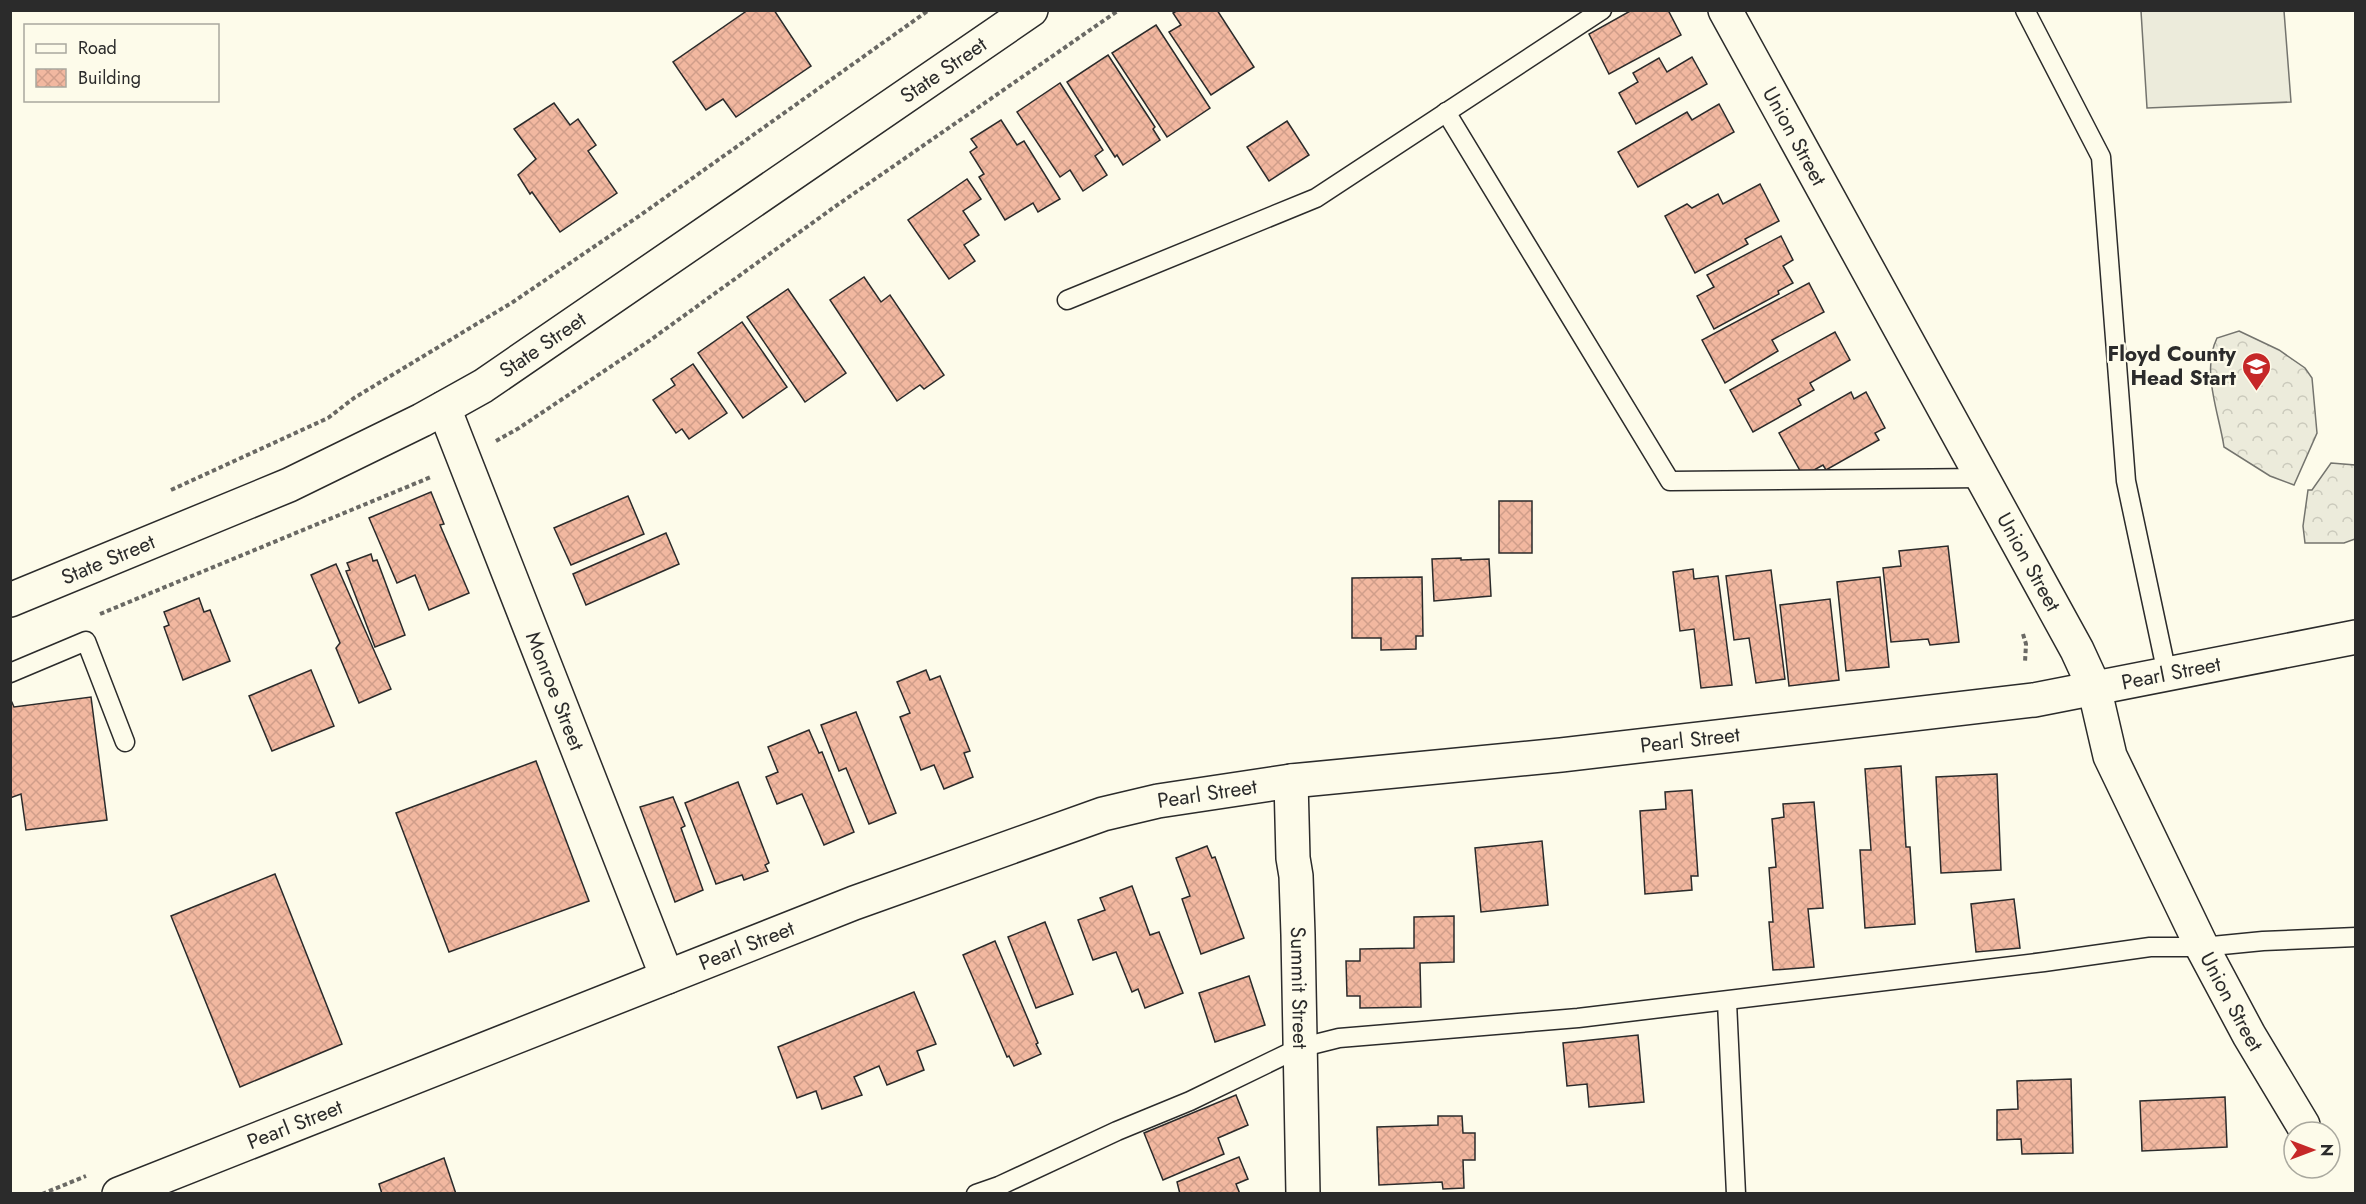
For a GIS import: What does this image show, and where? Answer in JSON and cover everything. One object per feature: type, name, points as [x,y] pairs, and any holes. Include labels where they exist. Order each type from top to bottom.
[{"type":"street","name":"State Street","points":[[10,600],[289,485],[444,408],[523,359],[1031,10]]},
{"type":"street","name":"Union Street","points":[[1725,10],[2077,650],[2094,687],[2110,756],[2202,947],[2249,1035],[2300,1120]]},
{"type":"street","name":"Monroe Street","points":[[444,408],[666,977]]},
{"type":"street","name":"Pearl Street","points":[[119,1194],[854,903],[1103,814],[1158,801],[1291,781],[1560,755],[2034,700],[2355,637]]},
{"type":"street","name":"Summit Street","points":[[1291,781],[1298,935],[1303,1194]]},
{"type":"lane","points":[[1066,300],[1316,198],[1602,10]]},
{"type":"lane","points":[[2025,10],[2102,157],[2126,481],[2167,674]]},
{"type":"lane","points":[[1446,112],[1670,481],[1982,478]]},
{"type":"lane","points":[[10,673],[86,641],[125,742]]},
{"type":"lane","points":[[976,1194],[999,1186],[1117,1131],[1190,1101],[1299,1048],[1339,1038],[1578,1018],[1727,1002],[2044,962],[2150,946],[2202,947],[2263,941],[2355,937]]},
{"type":"lane","points":[[1727,1002],[1736,1194]]},
{"type":"path","points":[[162,494],[328,418],[354,398],[513,302],[642,214],[929,10]]},
{"type":"green space","points":[[2141,11],[2284,11],[2291,102],[2147,108]]},
{"type":"green space","points":[[2239,331],[2279,350],[2305,368],[2312,378],[2317,433],[2294,485],[2270,476],[2224,447],[2213,392],[2211,364],[2217,338]]},
{"type":"green space","points":[[2331,463],[2355,465],[2355,539],[2344,543],[2305,543],[2303,526],[2308,490],[2312,490]]},
{"type":"building","points":[[748,10],[774,10],[811,66],[736,117],[723,99],[706,110],[673,62]]},
{"type":"building","points":[[1178,10],[1217,10],[1254,67],[1211,95],[1169,32],[1181,25],[1173,13]]},
{"type":"building","points":[[1632,10],[1668,10],[1681,35],[1609,74],[1589,34]]},
{"type":"building","points":[[1156,25],[1210,108],[1167,137],[1112,53]]},
{"type":"building","points":[[1108,55],[1155,127],[1153,129],[1160,140],[1123,165],[1117,155],[1115,157],[1067,82]]},
{"type":"building","points":[[1692,57],[1707,84],[1636,124],[1619,93],[1638,82],[1633,73],[1659,58],[1667,72]]},
{"type":"building","points":[[1060,83],[1103,150],[1095,156],[1107,175],[1083,191],[1070,170],[1060,177],[1017,112]]},
{"type":"building","points":[[554,103],[570,125],[578,119],[596,145],[588,151],[617,193],[560,232],[518,175],[536,159],[514,129]]},
{"type":"building","points":[[1719,104],[1734,132],[1638,187],[1618,152],[1687,112],[1692,120]]},
{"type":"building","points":[[1001,120],[1017,145],[1024,141],[1060,199],[1038,212],[1033,203],[1005,220],[979,177],[984,174],[970,152],[977,147],[971,139]]},
{"type":"building","points":[[1287,121],[1309,155],[1269,181],[1247,147]]},
{"type":"building","points":[[967,179],[981,199],[963,211],[979,235],[964,245],[975,261],[949,279],[908,220]]},
{"type":"building","points":[[1760,184],[1779,221],[1745,239],[1748,244],[1695,273],[1665,216],[1687,204],[1692,208],[1718,194],[1723,204]]},
{"type":"building","points":[[1781,236],[1793,260],[1783,266],[1793,283],[1778,291],[1779,294],[1714,329],[1697,296],[1714,287],[1707,275]]},
{"type":"building","points":[[864,277],[881,302],[890,295],[944,375],[924,389],[920,385],[897,401],[830,300]]},
{"type":"building","points":[[1809,283],[1824,312],[1772,340],[1778,351],[1725,383],[1702,340]]},
{"type":"building","points":[[788,289],[846,373],[805,402],[747,317]]},
{"type":"building","points":[[742,322],[787,387],[743,418],[698,353]]},
{"type":"building","points":[[1835,332],[1850,360],[1810,383],[1814,390],[1798,399],[1801,405],[1753,432],[1730,390]]},
{"type":"building","points":[[693,364],[727,413],[689,439],[682,429],[676,433],[653,400],[675,385],[671,379]]},
{"type":"building","points":[[1851,392],[1854,399],[1866,392],[1885,428],[1875,433],[1879,440],[1826,470],[1823,465],[1803,476],[1779,433]]},
{"type":"building","points":[[431,492],[444,524],[440,525],[469,593],[429,610],[415,575],[397,583],[369,518]]},
{"type":"building","points":[[628,496],[644,534],[571,565],[554,528]]},
{"type":"building","points":[[1499,501],[1532,501],[1532,553],[1499,553]]},
{"type":"building","points":[[666,533],[679,564],[586,605],[573,574]]},
{"type":"building","points":[[1948,546],[1959,642],[1930,645],[1928,639],[1891,642],[1883,568],[1901,566],[1899,551]]},
{"type":"building","points":[[371,554],[373,561],[377,560],[405,635],[375,647],[346,571],[350,570],[347,563]]},
{"type":"building","points":[[1461,558],[1461,560],[1489,559],[1491,596],[1434,601],[1432,559]]},
{"type":"building","points":[[336,564],[391,689],[359,703],[336,648],[340,643],[311,575]]},
{"type":"building","points":[[1693,569],[1694,579],[1718,576],[1732,685],[1701,688],[1694,629],[1680,631],[1673,572]]},
{"type":"building","points":[[1771,570],[1785,679],[1756,683],[1749,638],[1734,640],[1726,576]]},
{"type":"building","points":[[1422,577],[1423,636],[1416,636],[1416,649],[1381,650],[1381,638],[1352,638],[1352,578]]},
{"type":"building","points":[[1880,577],[1889,667],[1846,671],[1837,582]]},
{"type":"building","points":[[199,598],[204,612],[210,610],[230,661],[183,680],[164,627],[169,625],[164,612]]},
{"type":"building","points":[[1830,599],[1839,680],[1789,686],[1780,605]]},
{"type":"building","points":[[311,670],[334,726],[272,751],[249,696]]},
{"type":"building","points":[[926,670],[930,680],[940,676],[970,751],[964,753],[973,777],[944,789],[934,765],[921,770],[900,717],[910,713],[897,682]]},
{"type":"building","points":[[91,697],[107,820],[26,830],[21,794],[10,798],[10,698],[14,707]]},
{"type":"building","points":[[856,712],[896,813],[869,824],[846,768],[839,771],[821,725]]},
{"type":"building","points":[[809,730],[819,753],[822,752],[854,832],[824,845],[802,794],[777,804],[766,777],[778,772],[768,747]]},
{"type":"building","points":[[536,761],[589,901],[449,952],[396,813]]},
{"type":"building","points":[[1901,766],[1906,847],[1910,847],[1915,924],[1865,928],[1860,850],[1871,850],[1865,769]]},
{"type":"building","points":[[1997,774],[2001,870],[1941,873],[1936,777]]},
{"type":"building","points":[[738,782],[769,863],[765,865],[768,871],[744,880],[742,875],[716,884],[685,803]]},
{"type":"building","points":[[1692,790],[1698,876],[1691,876],[1692,890],[1645,894],[1640,811],[1666,809],[1665,792]]},
{"type":"building","points":[[673,797],[685,826],[681,828],[703,890],[675,902],[640,807]]},
{"type":"building","points":[[1814,802],[1823,908],[1808,909],[1814,967],[1773,970],[1769,922],[1773,922],[1769,868],[1776,867],[1772,819],[1784,817],[1783,804]]},
{"type":"building","points":[[1542,841],[1548,905],[1481,912],[1475,848]]},
{"type":"building","points":[[1207,846],[1212,858],[1215,857],[1244,938],[1201,954],[1182,899],[1190,896],[1176,858]]},
{"type":"building","points":[[275,874],[342,1044],[240,1087],[171,916]]},
{"type":"building","points":[[1132,886],[1150,935],[1159,932],[1183,993],[1145,1008],[1138,989],[1132,992],[1116,952],[1093,960],[1078,920],[1105,910],[1100,898]]},
{"type":"building","points":[[2014,899],[2020,948],[1976,952],[1971,904]]},
{"type":"building","points":[[1454,916],[1454,962],[1420,963],[1421,1007],[1360,1008],[1360,996],[1347,996],[1346,961],[1360,961],[1360,949],[1414,948],[1414,917]]},
{"type":"building","points":[[1045,922],[1073,994],[1036,1008],[1008,937]]},
{"type":"building","points":[[995,941],[1041,1054],[1014,1066],[1009,1056],[1007,1057],[963,955]]},
{"type":"building","points":[[1249,976],[1265,1025],[1215,1042],[1199,993]]},
{"type":"building","points":[[914,992],[936,1044],[917,1051],[924,1070],[887,1085],[879,1066],[854,1077],[862,1095],[822,1109],[816,1091],[797,1098],[778,1047]]},
{"type":"building","points":[[1638,1035],[1644,1102],[1589,1107],[1587,1084],[1567,1086],[1563,1043]]},
{"type":"building","points":[[2071,1079],[2073,1153],[2022,1154],[2021,1139],[1997,1140],[1997,1110],[2018,1109],[2017,1081]]},
{"type":"building","points":[[1236,1095],[1248,1125],[1218,1138],[1224,1154],[1163,1180],[1144,1133]]},
{"type":"building","points":[[2225,1097],[2227,1147],[2142,1151],[2140,1101]]},
{"type":"building","points":[[1438,1116],[1462,1116],[1463,1133],[1475,1133],[1475,1160],[1463,1160],[1464,1188],[1443,1189],[1442,1182],[1379,1185],[1377,1127],[1438,1125]]},
{"type":"building","points":[[1239,1157],[1248,1179],[1236,1184],[1240,1194],[1180,1194],[1177,1182]]},
{"type":"building","points":[[444,1158],[456,1194],[382,1194],[379,1184]]},
{"type":"place","name":"Floyd County Head Start","points":[[2257,392]]}]
